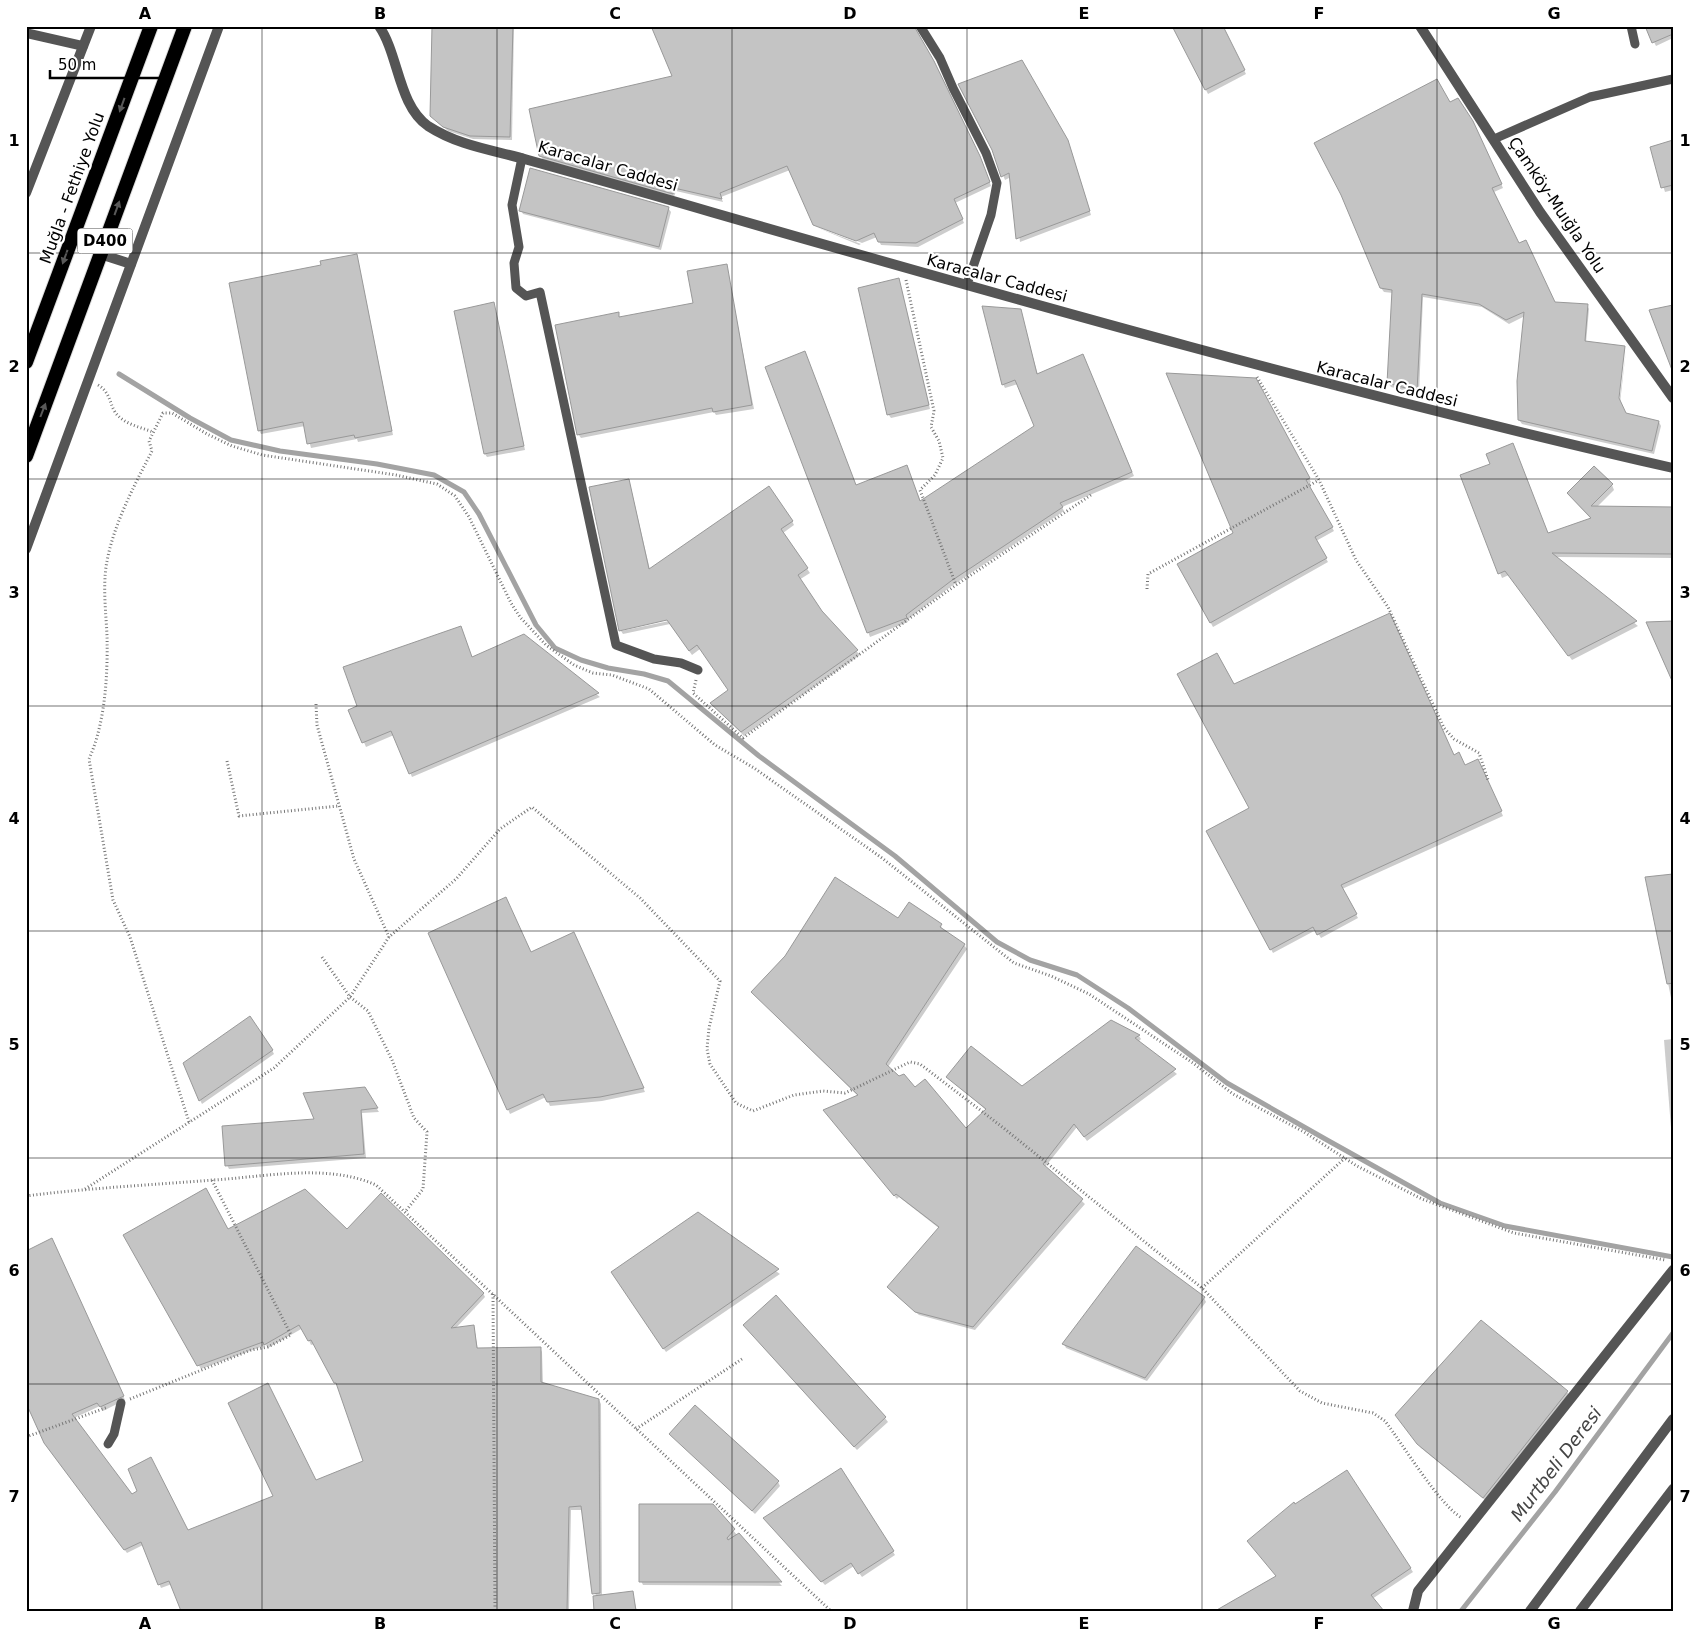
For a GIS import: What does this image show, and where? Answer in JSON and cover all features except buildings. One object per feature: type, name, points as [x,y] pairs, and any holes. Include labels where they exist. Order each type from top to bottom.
[{"type":"highway","name":"Muğla - Fethiye Yolu","points":[[26,362],[151,26]]},
{"type":"highway","name":"D400","points":[[26,456],[184,26]]},
{"type":"street","points":[[26,193],[91,26]]},
{"type":"street","points":[[26,549],[219,26]]},
{"type":"street","name":"Karacalar Caddesi","points":[[378,26],[386,36],[408,99],[424,122],[451,140],[522,158],[1249,364],[1534,437],[1673,468]]},
{"type":"street","name":"Çamköy-Muığla Yolu","points":[[1420,26],[1540,212],[1672,395]]},
{"type":"street","points":[[26,33],[83,46]]},
{"type":"street","points":[[100,254],[131,264]]},
{"type":"street","points":[[1413,1611],[1418,1592],[1673,1270]]},
{"type":"street","points":[[1530,1611],[1673,1419]]},
{"type":"street","points":[[1580,1611],[1673,1489]]},
{"type":"lane","points":[[920,26],[940,58],[986,153],[996,183],[990,215],[967,284]]},
{"type":"lane","points":[[1631,26],[1635,44]]},
{"type":"lane","points":[[1494,139],[1590,97],[1673,79]]},
{"type":"lane","points":[[522,158],[512,205],[519,247],[514,263],[516,288],[526,296],[540,292],[616,646],[654,659],[680,663],[698,670]]},
{"type":"lane","points":[[108,1444],[114,1434],[122,1402]]},
{"type":"path","points":[[904,267],[934,412],[931,427],[939,441],[943,458],[935,475],[920,490],[956,585]]},
{"type":"path","points":[[1249,364],[1319,480],[1356,560],[1388,607],[1444,728],[1454,739],[1479,752],[1488,780]]},
{"type":"path","points":[[88,380],[102,387],[111,399],[114,411],[124,421],[153,432]]},
{"type":"path","points":[[189,1122],[130,937],[113,900],[89,759],[96,743],[103,713],[107,638],[104,601],[106,566],[116,533],[152,451],[148,441],[163,413],[172,413],[207,434],[232,446],[262,455],[396,475],[437,484],[454,496],[470,517],[511,603],[520,617],[546,645],[574,666],[593,673],[612,675],[649,688],[715,745],[754,768],[882,858],[1014,963],[1051,976],[1089,994],[1193,1063],[1233,1094],[1304,1132],[1345,1158],[1422,1199],[1514,1233],[1673,1261]]},
{"type":"path","points":[[1146,589],[1148,574],[1319,480]]},
{"type":"path","points":[[698,670],[693,693],[744,738],[956,585],[1091,495]]},
{"type":"path","points":[[316,704],[317,725],[354,858],[389,937]]},
{"type":"path","points":[[227,760],[239,816],[338,806]]},
{"type":"path","points":[[85,1189],[274,1068],[350,997],[389,937],[456,879],[500,828],[532,807],[640,898],[720,981],[709,1028],[707,1049],[710,1064],[736,1103],[753,1110],[794,1095],[823,1091],[845,1094],[910,1062],[920,1064],[1001,1126],[1202,1288],[1300,1392],[1322,1403],[1373,1413],[1385,1421],[1449,1507],[1455,1514],[1472,1524]]},
{"type":"path","points":[[322,957],[350,997],[368,1011],[381,1034],[414,1118],[427,1132],[423,1189],[405,1212]]},
{"type":"path","points":[[1202,1288],[1345,1158]]},
{"type":"path","points":[[26,1196],[85,1189],[319,1173],[358,1177],[376,1185],[831,1611]]},
{"type":"path","points":[[26,1437],[122,1402],[251,1350],[268,1348],[291,1335],[212,1180]]},
{"type":"path","points":[[493,1293],[495,1611]]},
{"type":"path","points":[[636,1429],[742,1359]]},
{"type":"waterway","points":[[119,374],[190,418],[231,440],[280,451],[377,464],[434,475],[464,492],[479,514],[536,625],[555,648],[581,660],[608,668],[644,674],[668,681],[759,756],[895,856],[997,942],[1030,960],[1077,975],[1128,1008],[1227,1083],[1327,1140],[1440,1203],[1505,1226],[1673,1257]]},
{"type":"waterway","name":"Murtbeli Deresi","points":[[1461,1611],[1555,1492],[1673,1333]]}]
